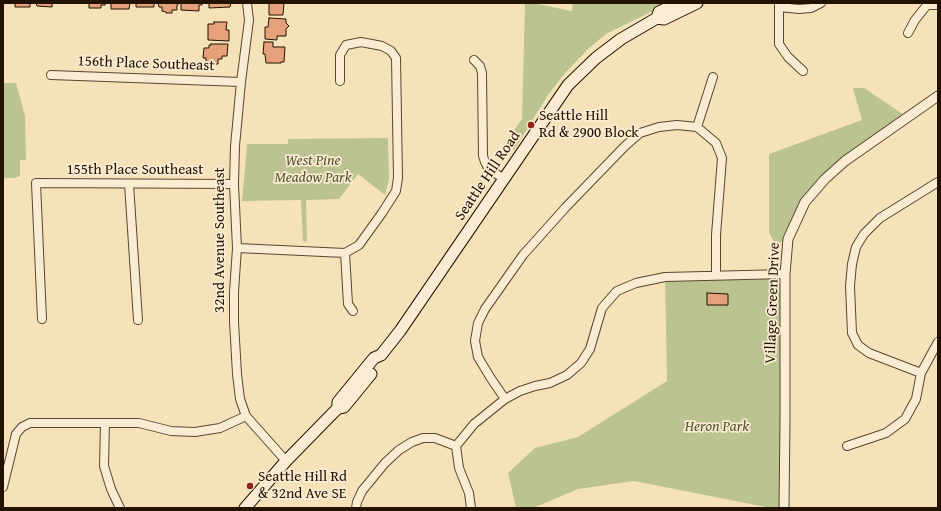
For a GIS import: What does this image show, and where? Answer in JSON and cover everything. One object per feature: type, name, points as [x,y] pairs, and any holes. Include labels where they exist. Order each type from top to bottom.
[{"type":"main road","name":"Seattle Hill Road","points":[[657,18],[659,12],[678,3]]},
{"type":"main road","name":"Seattle Hill Road","points":[[245,508],[286,461],[338,408],[344,407],[381,362],[381,355],[404,325],[568,85],[596,58],[616,42],[657,18],[664,19],[697,3]]},
{"type":"street","name":"32nd Avenue Southeast","points":[[247,3],[249,20],[235,146],[234,184],[237,248],[234,292],[234,322],[237,374],[240,399],[246,416],[286,461]]},
{"type":"street","points":[[803,71],[788,58],[779,44],[779,5],[799,9],[811,8],[821,3]]},
{"type":"street","points":[[908,33],[926,4],[938,5]]},
{"type":"street","points":[[237,248],[345,253],[359,244],[396,191],[398,178],[397,65],[396,58],[392,50],[382,46],[360,42],[346,45],[340,55],[340,81]]},
{"type":"street","points":[[474,60],[480,66],[482,73],[483,156],[488,169],[504,179]]},
{"type":"street","name":"156th Place Southeast","points":[[51,75],[241,82]]},
{"type":"street","points":[[697,127],[713,77]]},
{"type":"street","name":"Village Green Drive","points":[[784,508],[786,421],[785,274],[788,239],[805,202],[825,179],[845,161],[938,96]]},
{"type":"street","points":[[505,400],[478,357],[475,341],[478,323],[485,309],[523,255],[566,207],[640,133],[659,127],[677,125],[697,127],[716,142],[722,158],[716,235],[716,275]]},
{"type":"street","points":[[921,373],[869,353],[858,345],[852,333],[850,286],[852,264],[856,247],[864,234],[880,218],[938,182]]},
{"type":"street","name":"155th Place Southeast","points":[[42,319],[36,183],[234,184]]},
{"type":"street","points":[[130,184],[138,320]]},
{"type":"street","points":[[345,253],[348,304],[353,312]]},
{"type":"street","points":[[471,508],[469,493],[459,468],[456,446],[474,424],[505,400],[520,391],[550,383],[567,375],[581,363],[590,348],[602,308],[617,291],[636,283],[665,277],[785,274]]},
{"type":"street","points":[[847,446],[886,433],[904,419],[916,399],[921,373],[938,342]]},
{"type":"street","points":[[3,487],[16,434],[22,427],[30,423],[139,423],[171,431],[195,432],[220,428],[246,416]]},
{"type":"street","points":[[105,423],[104,466],[111,489],[120,508]]},
{"type":"street","points":[[356,508],[362,491],[385,463],[399,450],[412,442],[423,438],[435,438],[456,446]]},
{"type":"green space","points":[[525,3],[572,11],[573,3],[669,3],[606,34],[589,48],[565,73],[548,95],[514,150],[507,140],[522,119]]},
{"type":"green space","points":[[3,83],[16,83],[25,116],[26,160],[20,160],[20,176],[14,178],[3,178]]},
{"type":"green space","points":[[853,88],[864,88],[907,117],[845,161],[805,202],[788,239],[779,243],[774,242],[769,232],[769,154],[862,120]]},
{"type":"green space","name":"West Pine Meadow Park","points":[[388,138],[389,179],[385,195],[358,174],[339,199],[306,200],[307,242],[303,241],[301,200],[242,201],[247,144],[288,144],[288,139]]},
{"type":"green space","name":"Heron Park","points":[[785,274],[784,508],[771,508],[634,481],[578,489],[533,508],[516,508],[508,473],[535,448],[578,437],[667,381],[665,277]]},
{"type":"building","points":[[15,3],[30,3],[30,7],[15,7]]},
{"type":"building","points":[[36,3],[52,3],[52,7],[37,6]]},
{"type":"building","points":[[89,3],[105,3],[105,5],[101,5],[101,8],[89,8]]},
{"type":"building","points":[[111,3],[130,3],[129,9],[111,9]]},
{"type":"building","points":[[136,3],[154,3],[154,7],[136,7]]},
{"type":"building","points":[[158,3],[178,3],[177,10],[172,10],[172,13],[166,13],[162,11],[162,7],[159,7]]},
{"type":"building","points":[[181,3],[202,3],[202,5],[199,5],[199,11],[181,10]]},
{"type":"building","points":[[209,3],[231,3],[230,7],[209,8]]},
{"type":"building","points":[[269,3],[284,3],[283,15],[269,15]]},
{"type":"building","points":[[269,18],[286,19],[286,23],[289,26],[286,29],[286,36],[277,36],[277,40],[265,39],[265,27],[268,27]]},
{"type":"building","points":[[214,22],[227,22],[226,30],[229,30],[229,41],[208,40],[208,24],[214,24]]},
{"type":"building","points":[[264,42],[273,42],[273,47],[285,47],[284,62],[266,63],[265,54],[263,54]]},
{"type":"building","points":[[228,44],[227,56],[222,56],[222,59],[218,59],[218,64],[206,63],[206,58],[203,58],[204,48],[209,48],[209,45]]},
{"type":"building","points":[[707,293],[728,294],[728,305],[707,305]]},
{"type":"place","name":"Seattle Hill Rd & 2900 Block","points":[[531,125]]},
{"type":"place","name":"Seattle Hill Rd & 32nd Ave SE","points":[[250,486]]}]
